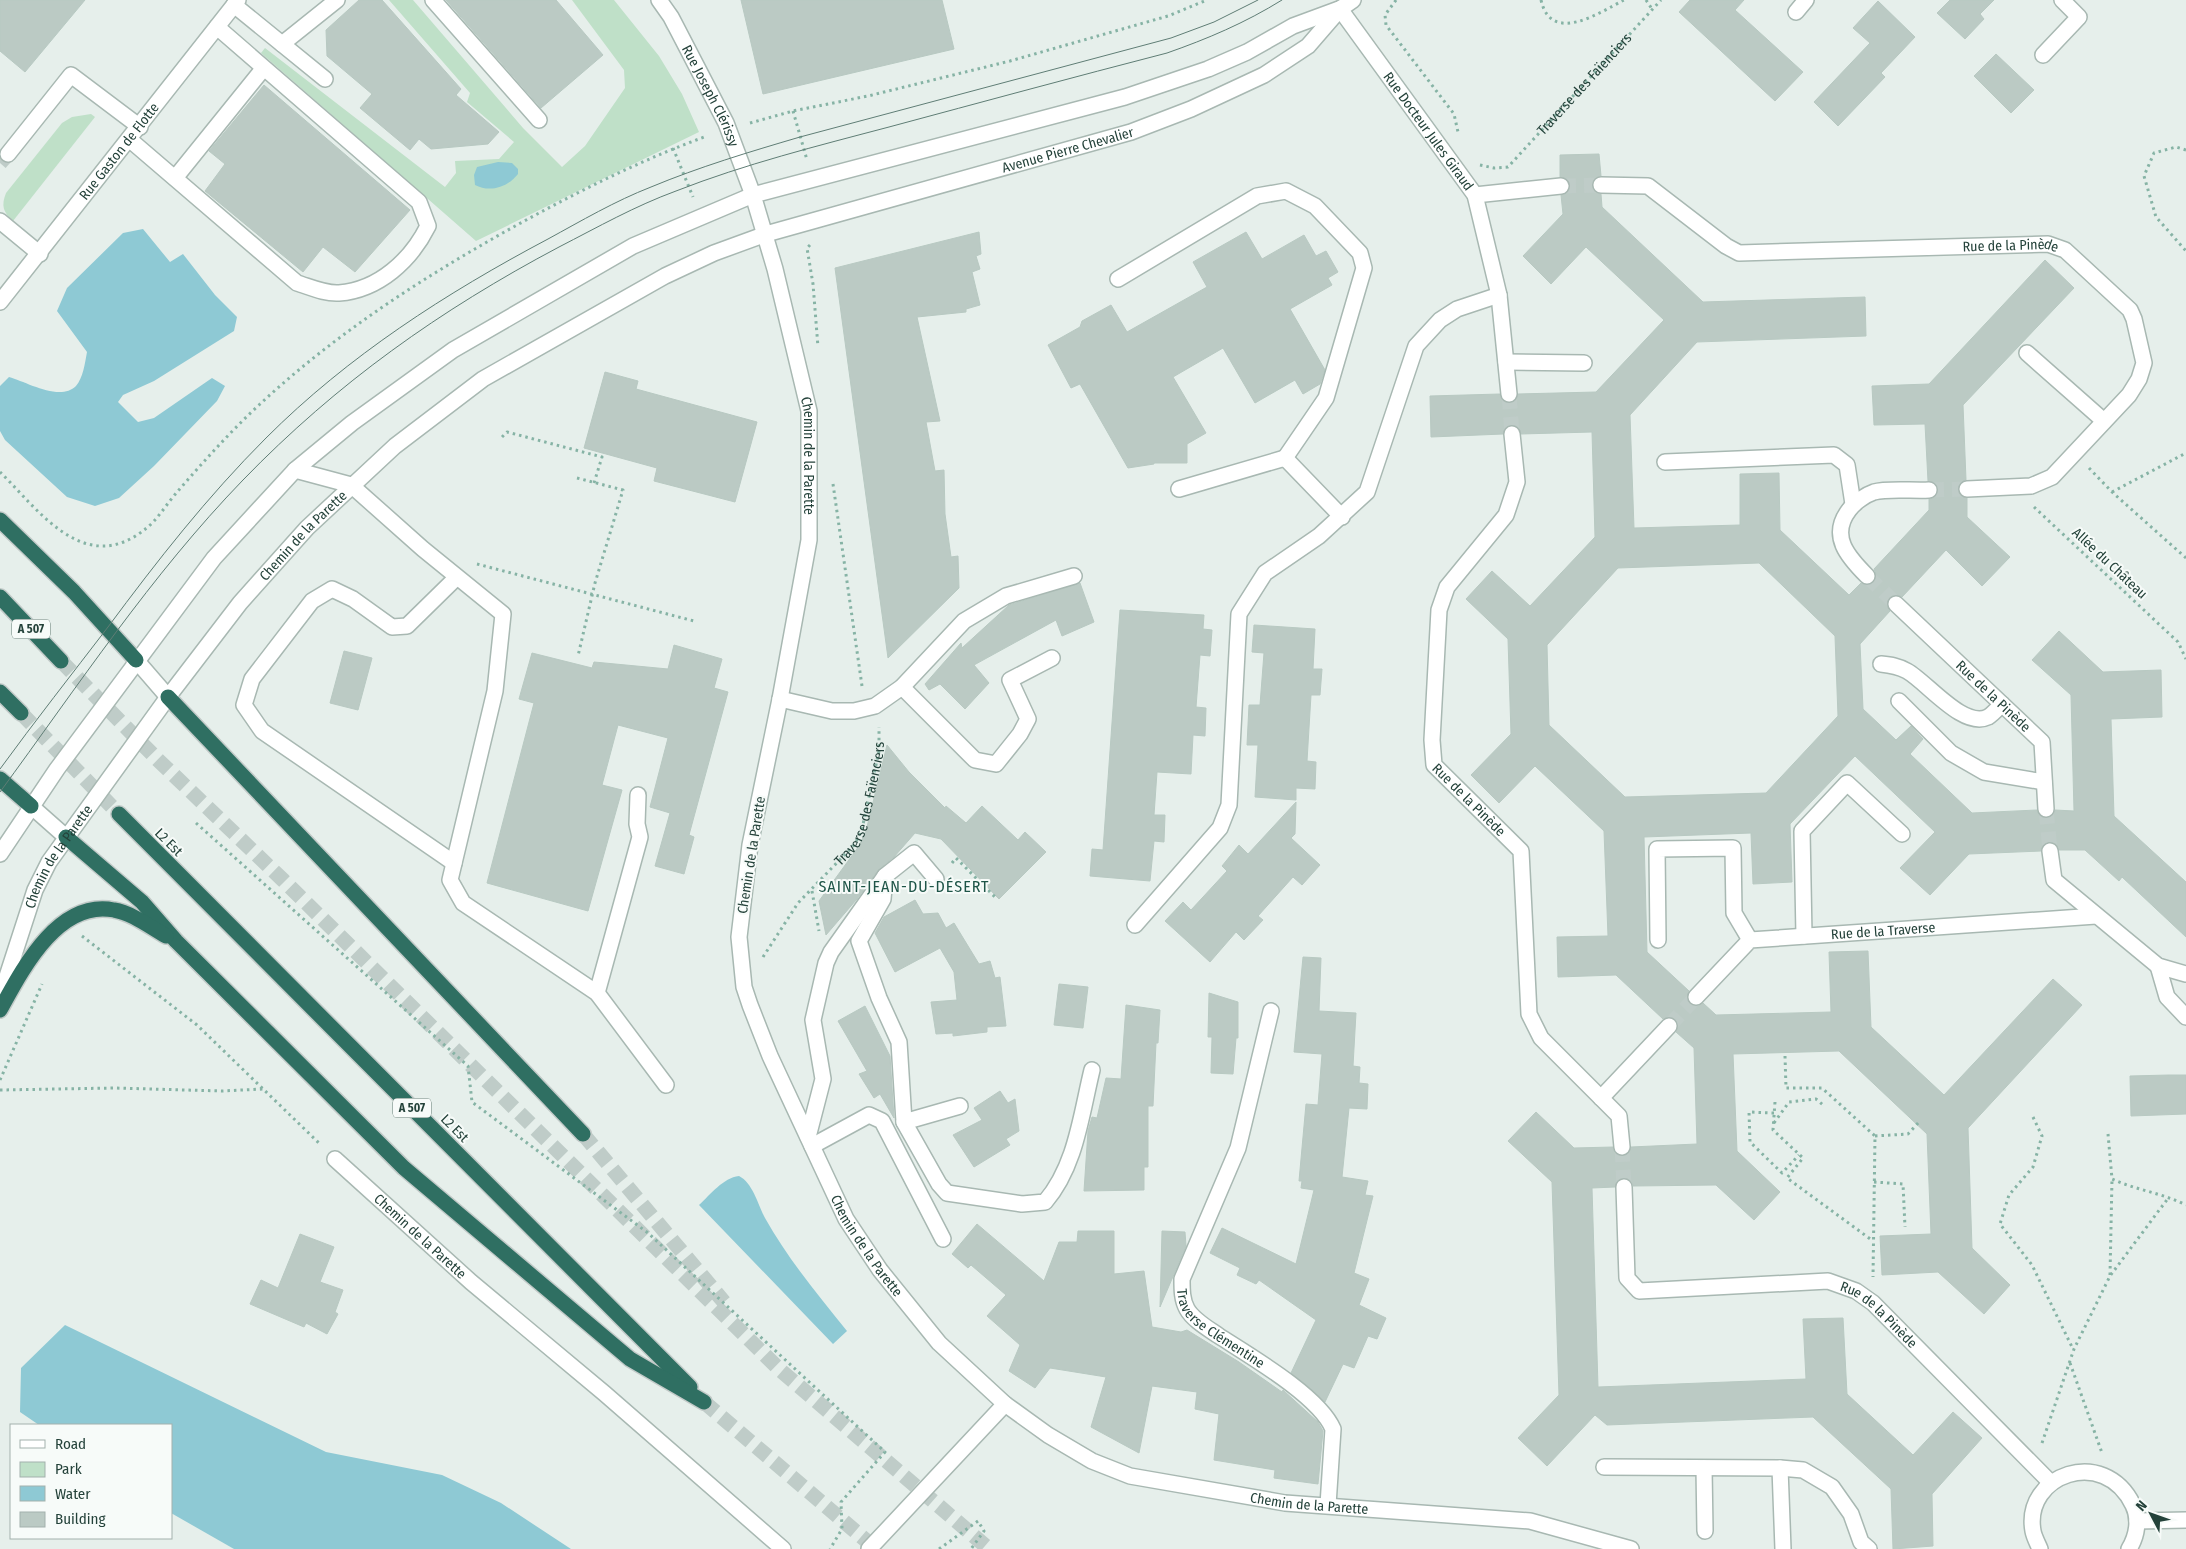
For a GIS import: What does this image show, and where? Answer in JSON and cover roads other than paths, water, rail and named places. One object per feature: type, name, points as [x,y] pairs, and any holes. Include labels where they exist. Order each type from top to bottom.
[{"type":"highway","points":[[0,520],[74,592],[136,660]]},
{"type":"highway","name":"A 507","points":[[0,597],[61,661]]},
{"type":"highway","points":[[0,692],[21,713]]},
{"type":"highway","points":[[168,697],[583,1134]]},
{"type":"highway","points":[[0,779],[31,806]]},
{"type":"highway","name":"L2 Est","points":[[119,814],[704,1402],[630,1359],[404,1168],[176,942]]},
{"type":"highway","points":[[66,837],[142,902],[176,942]]},
{"type":"highway","points":[[0,1010],[27,961],[55,929],[76,916],[94,910],[114,910],[137,919],[176,942]]},
{"type":"street","points":[[282,44],[337,0]]},
{"type":"street","points":[[433,0],[539,120]]},
{"type":"street","name":"Rue Joseph Clérissy","points":[[659,0],[670,17],[726,123],[753,195]]},
{"type":"street","points":[[1796,12],[1806,0]]},
{"type":"street","points":[[2043,55],[2079,17],[2062,0]]},
{"type":"street","points":[[236,3],[325,79]]},
{"type":"street","name":"Rue Gaston de Flotte","points":[[0,302],[40,254],[236,3]]},
{"type":"street","points":[[0,854],[31,806],[136,660],[214,558],[295,470],[352,423],[453,350],[512,314],[633,246],[753,195],[1125,97],[1208,69],[1247,52],[1293,26],[1346,4]]},
{"type":"street","name":"Rue Docteur Jules Giraud","points":[[1346,4],[1475,195],[1499,295]]},
{"type":"street","name":"Avenue Pierre Chevalier","points":[[766,234],[1131,132],[1191,110],[1264,75],[1308,46],[1346,4]]},
{"type":"street","points":[[129,139],[297,283],[318,290],[338,293],[361,288],[381,279],[405,261],[418,246],[428,226],[419,202],[263,69],[217,27]]},
{"type":"street","points":[[175,178],[263,69]]},
{"type":"street","points":[[8,154],[71,75],[140,127]]},
{"type":"street","name":"Rue de la Pinède","points":[[1601,185],[1648,186],[1726,246],[1739,253],[2048,244],[2065,250],[2130,310],[2134,319],[2144,363],[2139,379],[2129,395],[2052,477],[2031,486],[1966,489]]},
{"type":"street","points":[[1475,195],[1560,186]]},
{"type":"street","points":[[1118,279],[1257,196],[1286,191],[1316,206],[1360,253],[1364,268],[1326,398],[1286,458],[1179,489]]},
{"type":"street","name":"Chemin de la Parette","points":[[753,195],[766,234],[809,411],[808,540],[780,699],[749,854],[739,937],[744,987],[770,1056],[846,1219],[880,1270],[940,1343],[1005,1404],[1048,1435],[1092,1461],[1130,1476],[1285,1502],[1530,1521],[1630,1549]]},
{"type":"street","points":[[0,221],[40,254]]},
{"type":"street","name":"Chemin de la Parette","points":[[0,998],[35,890],[49,862],[168,697],[246,596],[307,528],[395,446],[483,379],[665,276],[714,253],[766,234]]},
{"type":"street","points":[[1135,925],[1220,828],[1229,805],[1239,614],[1265,573],[1319,536],[1342,517],[1367,492],[1416,346],[1440,320],[1457,309],[1499,295],[1509,394]]},
{"type":"street","points":[[2027,353],[2104,421]]},
{"type":"street","points":[[1506,362],[1584,363]]},
{"type":"street","name":"Rue de la Pinède","points":[[1512,434],[1517,482],[1506,515],[1447,587],[1439,610],[1432,740],[1434,765],[1521,851],[1529,1014],[1541,1038],[1619,1116],[1622,1147]]},
{"type":"street","points":[[1665,462],[1834,455],[1846,465],[1853,504]]},
{"type":"street","points":[[1286,458],[1342,517]]},
{"type":"street","points":[[295,470],[351,485],[456,578],[503,614],[495,691],[450,880],[462,903],[597,993],[666,1085]]},
{"type":"street","points":[[1867,576],[1851,560],[1840,540],[1841,520],[1853,504],[1874,492],[1929,490]]},
{"type":"street","points":[[780,699],[832,712],[854,711],[875,706],[902,687],[964,621],[1006,596],[1074,576]]},
{"type":"street","points":[[454,862],[262,731],[244,705],[252,678],[312,601],[325,593],[332,589],[353,599],[392,626],[407,626],[456,578]]},
{"type":"street","name":"Rue de la Pinède","points":[[1896,604],[2042,742],[2046,809]]},
{"type":"street","points":[[902,687],[975,760],[996,764],[1020,734],[1028,719],[1010,680],[1052,658]]},
{"type":"street","points":[[136,660],[168,697]]},
{"type":"street","points":[[1881,664],[1898,666],[1909,672],[1959,713],[1974,719],[1988,717],[2002,704]]},
{"type":"street","points":[[1899,701],[1951,753],[1984,772],[2044,782]]},
{"type":"street","points":[[1804,936],[1802,831],[1847,783],[1902,834]]},
{"type":"street","points":[[597,993],[640,837],[637,824],[638,795]]},
{"type":"street","points":[[31,806],[66,837]]},
{"type":"street","points":[[1658,940],[1658,849],[1733,848],[1734,913],[1750,940],[1696,997]]},
{"type":"street","points":[[2050,850],[2054,880],[2158,966],[2186,974]]},
{"type":"street","points":[[810,1142],[823,1079],[813,1020],[826,963],[867,899],[885,876],[914,853],[936,879]]},
{"type":"street","points":[[885,876],[883,899],[859,941],[879,998],[899,1042],[904,1122],[939,1184],[947,1193],[1022,1204],[1045,1202],[1058,1187],[1068,1167],[1092,1070]]},
{"type":"street","name":"Rue de la Traverse","points":[[1750,940],[2096,916]]},
{"type":"street","points":[[2158,966],[2167,997],[2186,1017]]},
{"type":"street","name":"Traverse Clémentine","points":[[1271,1012],[1238,1148],[1182,1279],[1182,1295],[1188,1311],[1202,1323],[1283,1379],[1321,1410],[1330,1420],[1333,1429],[1328,1505]]},
{"type":"street","points":[[1601,1098],[1669,1026]]},
{"type":"street","points":[[904,1122],[960,1106]]},
{"type":"street","points":[[810,1142],[869,1115],[882,1122],[944,1239]]},
{"type":"street","name":"Chemin de la Parette","points":[[335,1159],[471,1282],[604,1393],[783,1549]]},
{"type":"street","name":"Rue de la Pinède","points":[[1624,1187],[1627,1278],[1639,1291],[1828,1282],[1856,1291],[1873,1303],[2052,1483]]},
{"type":"street","points":[[869,1549],[1005,1404]]},
{"type":"street","points":[[1604,1467],[1780,1468],[1803,1470],[1832,1487],[1851,1514],[1861,1542],[1869,1549]]},
{"type":"street","points":[[1704,1468],[1705,1531]]},
{"type":"street","points":[[1780,1468],[1783,1549]]},
{"type":"street","points":[[2040,1549],[2033,1531],[2034,1510],[2043,1491],[2060,1477],[2086,1471],[2107,1476],[2126,1490],[2136,1512],[2137,1521],[2136,1534],[2129,1549]]},
{"type":"street","points":[[2137,1521],[2186,1520]]},
{"type":"water","points":[[498,162],[512,163],[518,169],[518,174],[514,179],[504,185],[493,188],[475,185],[474,175],[477,167]]},
{"type":"water","points":[[143,229],[170,262],[183,254],[215,295],[237,317],[234,331],[154,381],[123,395],[118,402],[138,422],[154,418],[212,378],[225,386],[217,401],[154,466],[119,498],[95,506],[67,497],[5,440],[0,431],[0,386],[9,377],[53,392],[69,390],[76,386],[82,375],[87,352],[57,311],[67,288],[123,233]]},
{"type":"water","points":[[739,1176],[752,1189],[765,1218],[793,1262],[847,1331],[833,1344],[699,1205],[722,1183]]},
{"type":"water","points":[[65,1325],[326,1452],[442,1475],[501,1503],[571,1549],[234,1549],[172,1514],[172,1424],[38,1424],[20,1412],[21,1368]]},
{"type":"tunnel","points":[[0,163],[8,154]]},
{"type":"tunnel","points":[[1561,186],[1601,185]]},
{"type":"tunnel","points":[[1509,394],[1512,434]]},
{"type":"tunnel","points":[[1929,490],[1967,489]]},
{"type":"tunnel","points":[[1867,576],[1896,604]]},
{"type":"tunnel","points":[[61,661],[157,759],[283,880],[779,1369],[989,1549]]},
{"type":"tunnel","points":[[21,713],[119,814]]},
{"type":"tunnel","points":[[2046,809],[2050,851]]},
{"type":"tunnel","points":[[1669,1026],[1696,997]]},
{"type":"tunnel","points":[[583,1134],[724,1302]]},
{"type":"tunnel","points":[[1622,1147],[1624,1187]]},
{"type":"tunnel","points":[[704,1402],[876,1549]]},
{"type":"tram line","points":[[0,769],[164,554],[244,460],[297,408],[364,353],[472,281],[611,205],[687,173],[800,137],[1171,38],[1214,22],[1258,0]]},
{"type":"tram line","points":[[0,792],[146,593],[209,516],[243,480],[315,412],[353,380],[473,296],[515,271],[617,217],[646,203],[702,181],[808,148],[1167,53],[1226,30],[1282,0]]},
{"type":"district","name":"SAINT-JEAN-DU-DÉSERT","points":[[904,886]]}]
